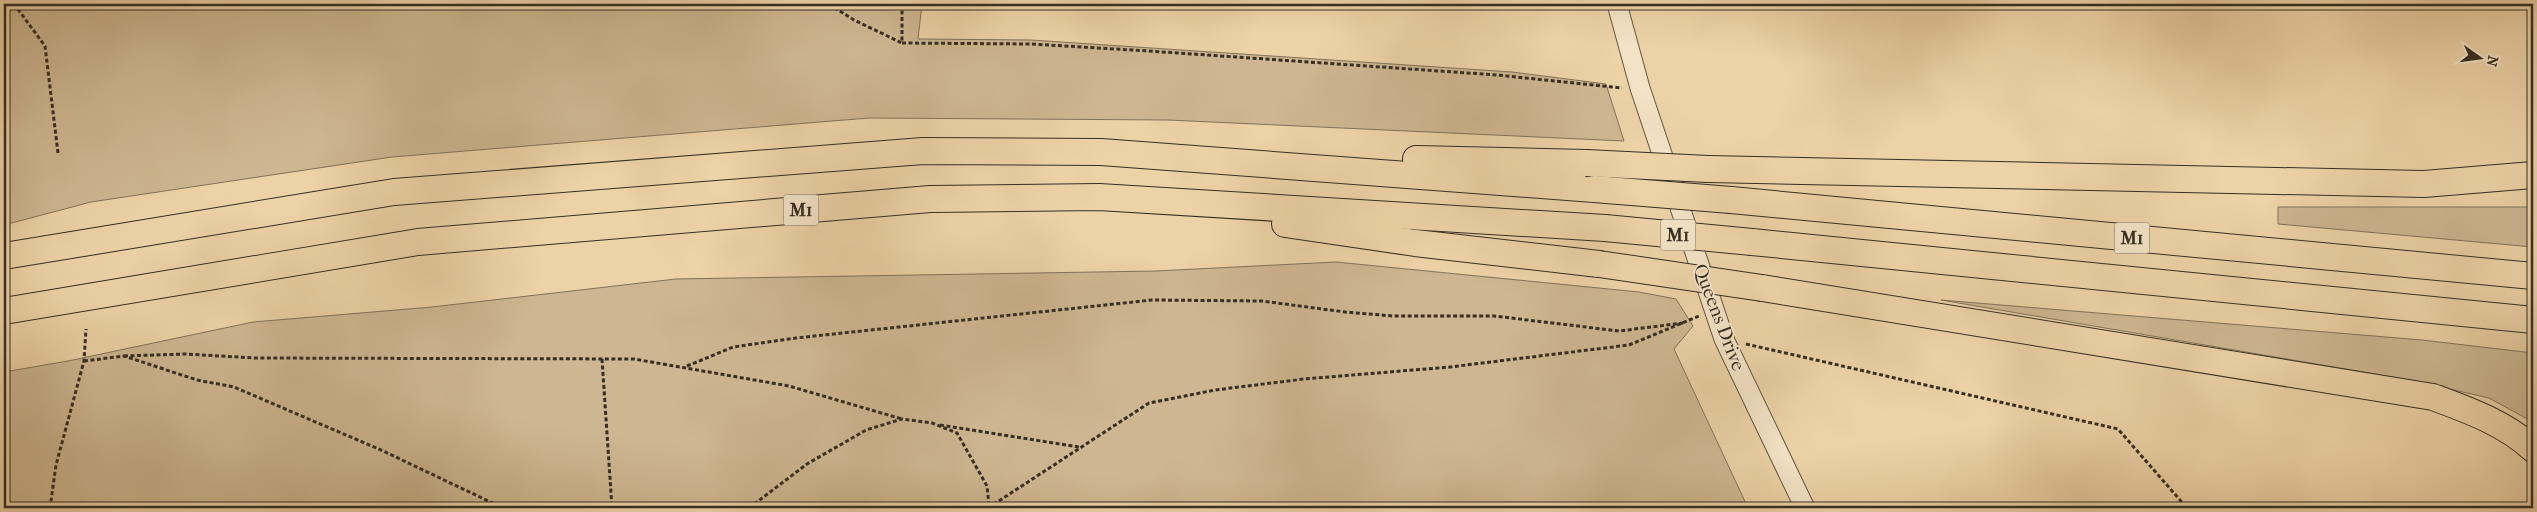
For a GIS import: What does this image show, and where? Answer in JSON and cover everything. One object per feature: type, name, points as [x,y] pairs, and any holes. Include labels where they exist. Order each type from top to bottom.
[{"type":"highway","name":"M1","points":[[4,256],[394,192],[923,152],[1101,152],[1731,200],[2533,276]]},
{"type":"highway","points":[[1101,152],[1586,163],[1708,169],[2424,184],[2533,175]]},
{"type":"highway","points":[[1099,197],[1415,243],[1599,264],[1762,288],[2433,397],[2480,414],[2520,437],[2533,449]]},
{"type":"highway","name":"M1","points":[[4,311],[418,242],[930,199],[1099,197],[1605,228],[2533,320]]},
{"type":"street","name":"Queens Drive","points":[[1618,4],[1640,88],[1724,339],[1804,508]]},
{"type":"path","points":[[14,4],[45,46],[58,153]]},
{"type":"path","points":[[830,4],[854,20],[902,43],[1031,44],[1149,51],[1497,75],[1615,89],[1640,88]]},
{"type":"path","points":[[902,4],[902,43]]},
{"type":"path","points":[[687,366],[733,347],[787,339],[899,325],[1031,314],[1152,300],[1262,301],[1393,316],[1494,316],[1620,332],[1683,323]]},
{"type":"path","points":[[932,424],[957,432],[987,486],[989,507],[1149,403],[1215,390],[1296,380],[1450,367],[1629,344],[1715,310]]},
{"type":"path","points":[[50,508],[56,465],[84,361],[86,329]]},
{"type":"path","points":[[1724,339],[2118,429],[2187,508]]},
{"type":"path","points":[[84,361],[124,356],[186,354],[254,358],[634,359],[687,366],[789,386],[902,419],[1080,447]]},
{"type":"path","points":[[124,356],[198,380],[234,387],[277,404],[381,450],[503,508]]},
{"type":"path","points":[[602,359],[612,508]]},
{"type":"path","points":[[749,508],[806,464],[866,430],[902,419]]},
{"type":"shaded area","points":[[4,4],[922,4],[918,39],[1031,40],[1512,72],[1606,84],[1624,141],[1168,120],[869,118],[392,157],[91,202],[4,225]]},
{"type":"shaded area","points":[[2278,207],[2533,207],[2533,247],[2278,224]]},
{"type":"shaded area","points":[[1336,262],[1639,292],[1676,299],[1693,326],[1674,349],[1748,508],[4,508],[4,372],[68,361],[253,322],[432,307],[676,279],[1156,271]]},
{"type":"shaded area","points":[[1941,300],[2422,340],[2533,353],[2533,422],[2489,398],[2410,380]]}]
